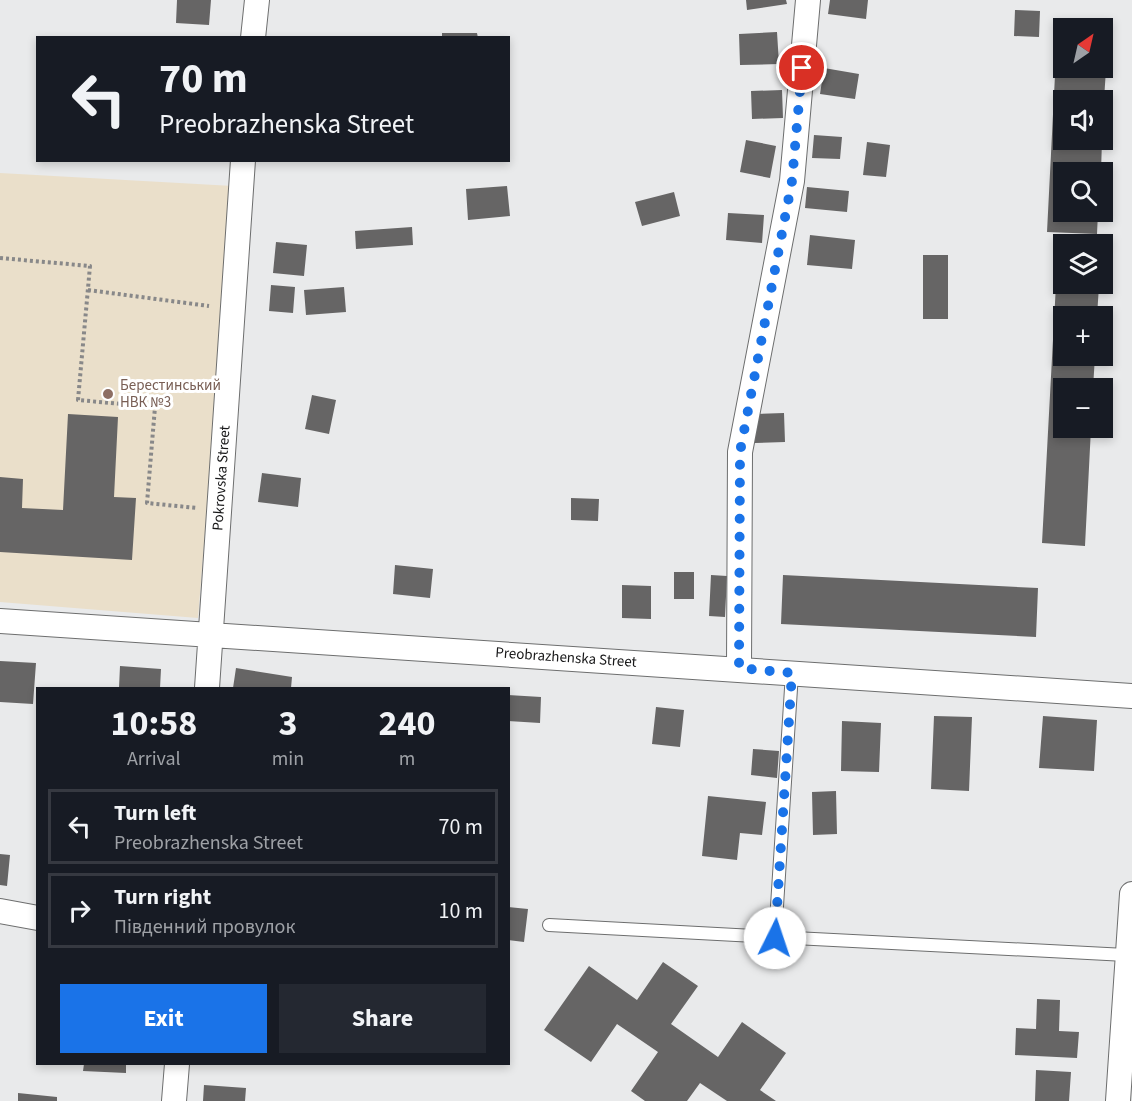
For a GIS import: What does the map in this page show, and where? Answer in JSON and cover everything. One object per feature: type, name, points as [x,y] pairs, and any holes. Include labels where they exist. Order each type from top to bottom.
[{"type":"street","points":[[253,36],[256,0]]},
{"type":"street","points":[[739,668],[740,452],[792,181],[808,0]]},
{"type":"street","name":"Pokrovska Street","points":[[207,687],[243,162]]},
{"type":"street","name":"Preobrazhenska Street","points":[[0,621],[739,668],[1132,696]]},
{"type":"street","points":[[1118,1101],[1126,956],[1132,894]]},
{"type":"street","points":[[0,911],[36,918]]},
{"type":"street","points":[[174,1101],[177,1065]]},
{"type":"lane","points":[[775,938],[792,673]]},
{"type":"lane","points":[[549,925],[1126,956]]},
{"type":"path","points":[[0,258],[90,266],[78,400],[155,407],[147,503],[219,510]]},
{"type":"path","points":[[88,290],[233,309]]},
{"type":"shaded area","name":"Берестинський НВК №3","points":[[0,173],[233,186],[198,618],[0,602]]},
{"type":"building","points":[[177,0],[211,0],[209,25],[176,23]]},
{"type":"building","points":[[746,0],[786,0],[787,4],[747,10]]},
{"type":"building","points":[[830,0],[868,0],[866,19],[828,14]]},
{"type":"building","points":[[1015,10],[1040,11],[1039,37],[1014,36]]},
{"type":"building","points":[[777,32],[779,64],[740,65],[739,34]]},
{"type":"building","points":[[442,33],[477,33],[478,36],[442,36]]},
{"type":"building","points":[[824,68],[859,74],[855,99],[820,94]]},
{"type":"building","points":[[1055,78],[1105,78],[1105,90],[1054,90]]},
{"type":"building","points":[[782,90],[783,118],[752,119],[751,91]]},
{"type":"building","points":[[1053,114],[1053,150],[1102,150],[1101,162],[1053,162],[1053,222],[1098,222],[1097,234],[1047,232]]},
{"type":"building","points":[[814,135],[842,137],[840,159],[812,158]]},
{"type":"building","points":[[746,140],[776,146],[770,178],[740,172]]},
{"type":"building","points":[[867,142],[890,145],[886,177],[863,175]]},
{"type":"building","points":[[507,186],[510,216],[468,220],[466,189]]},
{"type":"building","points":[[807,187],[849,191],[847,212],[805,208]]},
{"type":"building","points":[[674,192],[680,216],[642,226],[635,202]]},
{"type":"building","points":[[728,213],[764,215],[762,243],[726,240]]},
{"type":"building","points":[[412,227],[413,245],[356,249],[355,231]]},
{"type":"building","points":[[810,235],[855,240],[852,269],[807,265]]},
{"type":"building","points":[[276,242],[307,245],[304,276],[273,273]]},
{"type":"building","points":[[923,255],[948,255],[948,319],[923,319]]},
{"type":"building","points":[[271,285],[295,287],[293,313],[269,311]]},
{"type":"building","points":[[344,287],[346,312],[306,315],[304,290]]},
{"type":"building","points":[[1055,294],[1098,294],[1098,306],[1055,306]]},
{"type":"building","points":[[1053,340],[1053,366],[1094,366],[1094,378],[1053,378],[1053,438],[1090,438],[1085,546],[1042,543]]},
{"type":"building","points":[[312,395],[336,400],[329,434],[305,429]]},
{"type":"building","points":[[784,413],[785,442],[755,443],[753,414]]},
{"type":"building","points":[[68,414],[118,417],[114,497],[136,498],[132,560],[0,552],[0,477],[23,479],[22,508],[63,510]]},
{"type":"building","points":[[262,473],[301,478],[298,507],[258,502]]},
{"type":"building","points":[[571,498],[599,499],[598,521],[571,520]]},
{"type":"building","points":[[395,565],[433,569],[430,598],[393,594]]},
{"type":"building","points":[[674,572],[694,572],[694,599],[674,599]]},
{"type":"building","points":[[711,575],[727,576],[725,617],[709,616]]},
{"type":"building","points":[[783,575],[1038,588],[1036,637],[781,624]]},
{"type":"building","points":[[622,585],[651,586],[651,619],[622,618]]},
{"type":"building","points":[[0,661],[36,663],[33,704],[0,702]]},
{"type":"building","points":[[120,666],[161,669],[160,687],[119,687]]},
{"type":"building","points":[[236,668],[292,677],[291,687],[233,687]]},
{"type":"building","points":[[510,695],[541,697],[540,723],[510,721]]},
{"type":"building","points":[[656,707],[684,710],[680,747],[652,744]]},
{"type":"building","points":[[934,716],[972,717],[969,791],[931,789]]},
{"type":"building","points":[[1043,716],[1097,720],[1094,771],[1039,768]]},
{"type":"building","points":[[842,721],[881,723],[879,772],[841,771]]},
{"type":"building","points":[[753,749],[779,751],[777,778],[751,775]]},
{"type":"building","points":[[836,791],[837,834],[813,835],[812,792]]},
{"type":"building","points":[[708,796],[766,802],[762,835],[740,833],[737,860],[702,856]]},
{"type":"building","points":[[0,854],[10,855],[7,886],[0,885]]},
{"type":"building","points":[[510,907],[528,909],[524,942],[510,940]]},
{"type":"building","points":[[663,962],[698,986],[671,1024],[718,1057],[742,1022],[786,1053],[760,1090],[776,1101],[727,1101],[700,1083],[687,1101],[645,1101],[631,1091],[658,1052],[617,1024],[591,1062],[544,1030],[589,966],[637,1000]]},
{"type":"building","points":[[1037,999],[1060,1000],[1059,1031],[1079,1032],[1077,1058],[1015,1055],[1016,1028],[1036,1029]]},
{"type":"building","points":[[84,1065],[126,1065],[126,1073],[83,1071]]},
{"type":"building","points":[[1036,1070],[1071,1072],[1069,1101],[1035,1101]]},
{"type":"building","points":[[204,1085],[246,1088],[245,1101],[203,1101]]},
{"type":"building","points":[[18,1093],[57,1097],[57,1101],[18,1101]]},
{"type":"place","name":"Берестинський НВК №3","points":[[108,394]]},
{"type":"route","points":[[775,938],[792,673],[739,668],[740,452],[792,181],[802,68]]}]
